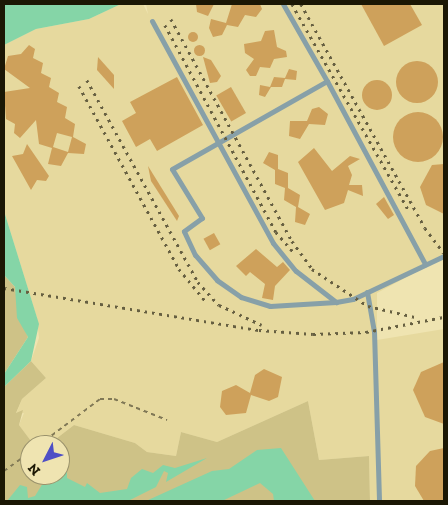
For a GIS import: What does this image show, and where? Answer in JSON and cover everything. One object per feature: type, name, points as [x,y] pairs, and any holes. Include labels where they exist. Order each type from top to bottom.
[{"type":"lane","points":[[283,4],[425,264]]},
{"type":"lane","points":[[152,22],[273,243],[296,271],[336,302]]},
{"type":"lane","points":[[326,81],[172,168],[202,218],[184,231],[195,255],[217,280],[240,297],[270,306],[336,302],[367,292],[444,256]]},
{"type":"lane","points":[[367,292],[374,331],[379,501]]},
{"type":"path","points":[[52,435],[100,399],[114,399],[167,420]]},
{"type":"path","points":[[4,471],[20,459]]},
{"type":"shaded area","points":[[4,4],[121,4],[89,19],[36,29],[4,45]]},
{"type":"shaded area","points":[[121,4],[143,4],[148,14],[146,4],[444,4],[444,257],[377,293],[377,340],[444,329],[444,501],[370,501],[369,456],[319,460],[308,401],[217,442],[181,432],[176,456],[147,452],[135,443],[74,425],[61,435],[26,435],[19,425],[24,413],[16,414],[22,399],[46,378],[31,361],[39,338],[37,318],[4,211],[4,45],[36,29],[89,19]]},
{"type":"shaded area","points":[[4,211],[39,324],[31,361],[4,387],[4,374],[28,337],[17,318],[15,287],[4,275]]},
{"type":"shaded area","points":[[4,275],[15,287],[19,316],[28,337],[4,374]]},
{"type":"shaded area","points":[[31,361],[46,378],[22,399],[16,413],[23,410],[19,425],[26,435],[20,435],[20,485],[70,485],[70,435],[61,435],[74,425],[135,443],[147,452],[176,456],[181,432],[217,442],[308,401],[319,460],[369,456],[370,501],[4,501],[4,387]]},
{"type":"shaded area","points":[[281,448],[315,501],[274,501],[273,494],[260,483],[222,501],[146,501],[212,471],[229,469],[257,450]]},
{"type":"shaded area","points":[[207,458],[166,482],[168,473],[164,471],[156,487],[128,501],[7,501],[20,485],[27,487],[28,498],[35,496],[42,485],[70,485],[70,480],[85,487],[87,483],[100,493],[127,489],[131,478],[142,469],[153,473],[163,465],[175,468]]},
{"type":"building","points":[[196,4],[214,4],[208,16],[197,12]]},
{"type":"building","points":[[232,4],[260,4],[262,9],[256,17],[245,15],[238,27],[227,25],[222,35],[213,37],[209,28],[211,19],[226,23]]},
{"type":"building","points":[[361,4],[410,4],[422,25],[384,46]]},
{"type":"building","points":[[274,30],[277,47],[286,51],[287,57],[274,59],[270,68],[260,67],[256,76],[250,76],[246,70],[254,59],[245,53],[244,44],[261,41],[265,31]]},
{"type":"building","points":[[191,32],[195,32],[198,37],[197,41],[191,42],[188,39],[188,35]]},
{"type":"building","points":[[29,45],[35,49],[33,58],[43,63],[41,73],[51,78],[49,87],[59,93],[57,102],[67,107],[65,118],[75,124],[73,137],[86,144],[84,154],[68,153],[61,166],[48,164],[52,148],[39,144],[36,120],[20,138],[14,133],[15,124],[6,119],[4,92],[30,88],[4,69],[8,56],[21,54]],"holes":[[[57,133],[72,137],[68,152],[53,147]]]},
{"type":"building","points":[[197,45],[201,45],[204,50],[203,54],[197,55],[194,52],[194,48]]},
{"type":"building","points":[[98,57],[114,75],[114,89],[97,70]]},
{"type":"building","points":[[203,57],[211,60],[221,76],[217,82],[210,83]]},
{"type":"building","points":[[421,61],[429,64],[435,70],[438,82],[435,94],[429,100],[413,103],[405,100],[399,94],[396,78],[399,70],[405,64]]},
{"type":"building","points":[[289,69],[297,71],[296,80],[285,79],[282,87],[271,87],[265,97],[259,95],[260,85],[270,87],[274,77],[285,78]]},
{"type":"building","points":[[177,77],[203,125],[157,151],[150,139],[136,147],[122,121],[136,113],[130,102]]},
{"type":"building","points":[[377,80],[383,81],[391,89],[391,101],[383,109],[377,110],[371,109],[363,101],[362,95],[363,89],[371,81]]},
{"type":"building","points":[[231,87],[246,113],[231,121],[216,96]]},
{"type":"building","points":[[319,107],[328,114],[325,125],[309,124],[300,139],[289,136],[290,121],[307,121],[312,109]]},
{"type":"building","points":[[418,112],[427,114],[438,123],[443,137],[441,146],[432,157],[418,162],[409,160],[398,151],[393,137],[395,128],[404,117]]},
{"type":"building","points":[[27,144],[49,176],[46,181],[37,180],[31,190],[12,156],[23,154]]},
{"type":"building","points":[[314,148],[332,171],[350,156],[360,159],[348,166],[352,175],[349,185],[362,185],[363,196],[348,190],[344,203],[325,210],[298,162]]},
{"type":"building","points":[[269,152],[278,155],[278,169],[288,173],[288,188],[300,195],[298,207],[310,214],[305,225],[295,222],[296,207],[284,200],[285,188],[275,184],[275,170],[263,163]]},
{"type":"building","points":[[444,164],[444,214],[426,205],[420,187],[432,165]]},
{"type":"building","points":[[148,166],[179,216],[177,221],[151,181]]},
{"type":"building","points":[[384,197],[394,215],[388,219],[376,204]]},
{"type":"building","points":[[214,233],[220,244],[210,250],[204,239]]},
{"type":"building","points":[[256,249],[277,267],[283,262],[290,270],[275,286],[273,300],[262,298],[265,284],[250,272],[246,276],[236,266]]},
{"type":"building","points":[[444,362],[444,424],[425,417],[413,390],[421,372]]},
{"type":"building","points":[[264,369],[282,377],[278,397],[269,401],[251,395],[246,413],[226,415],[220,407],[222,391],[236,385],[250,393],[255,375]]},
{"type":"building","points":[[444,448],[444,501],[424,501],[415,486],[416,466],[430,451]]},
{"type":"railway","points":[[292,4],[409,211]]},
{"type":"railway","points":[[301,4],[425,228],[444,253]]},
{"type":"railway","points":[[171,19],[292,241],[312,269],[368,306],[419,318]]},
{"type":"railway","points":[[165,25],[276,232],[294,253]]},
{"type":"railway","points":[[87,80],[198,282],[219,305],[262,325]]},
{"type":"railway","points":[[79,86],[179,269],[207,303]]},
{"type":"railway","points":[[4,288],[259,330],[313,334],[366,332],[444,317]]}]
